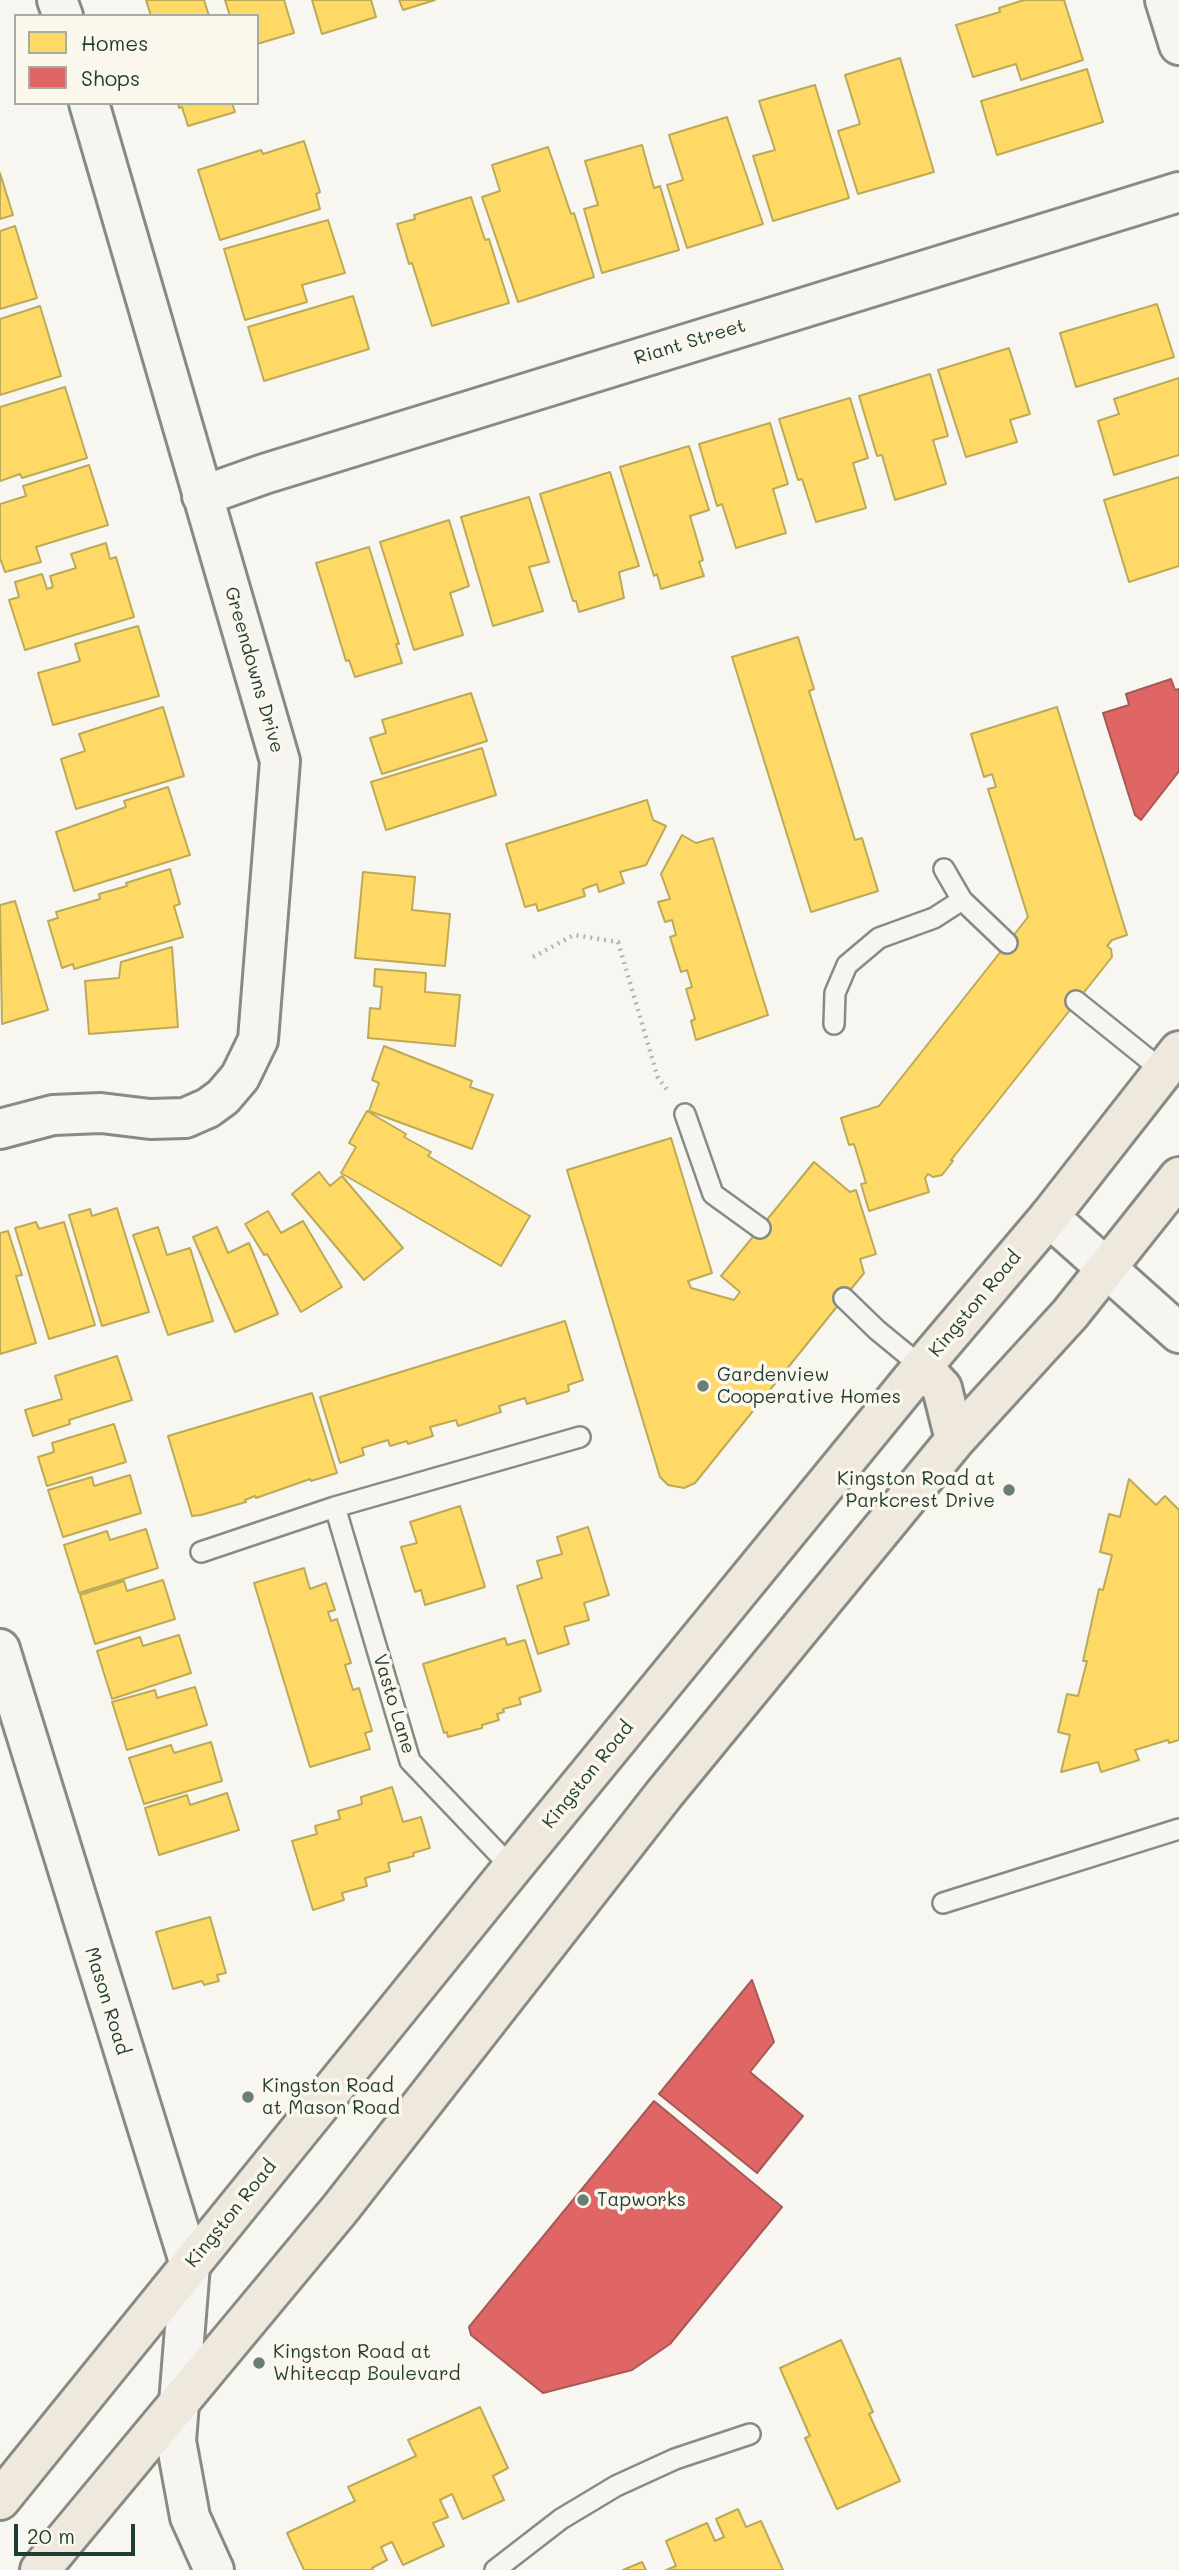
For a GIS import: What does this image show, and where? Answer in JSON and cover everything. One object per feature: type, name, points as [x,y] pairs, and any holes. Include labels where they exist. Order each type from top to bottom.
[{"type":"main road","name":"Kingston Road","points":[[0,2500],[512,1868],[922,1367],[1049,1217],[1171,1061]]},
{"type":"main road","points":[[40,2570],[340,2209],[665,1793],[955,1440],[1070,1314],[1179,1177]]},
{"type":"main road","points":[[922,1367],[942,1388],[955,1440]]},
{"type":"street","points":[[1165,0],[1179,45]]},
{"type":"street","name":"Greendowns Drive","points":[[0,1129],[53,1115],[101,1113],[150,1119],[185,1118],[208,1108],[223,1097],[240,1077],[258,1040],[281,761],[90,105]]},
{"type":"street","name":"Riant Street","points":[[202,496],[264,474],[1179,191]]},
{"type":"street","points":[[1049,1217],[1179,1333]]},
{"type":"street","name":"Mason Road","points":[[0,1649],[190,2265],[176,2441],[190,2517],[214,2570]]},
{"type":"lane","points":[[944,869],[962,900],[1007,943]]},
{"type":"lane","points":[[834,1024],[835,993],[847,965],[879,938],[934,918],[962,900]]},
{"type":"lane","points":[[1076,1001],[1171,1061]]},
{"type":"lane","points":[[685,1114],[713,1194],[760,1228]]},
{"type":"lane","points":[[844,1298],[877,1330],[922,1367]]},
{"type":"lane","points":[[201,1552],[335,1507],[580,1437]]},
{"type":"lane","name":"Vasto Lane","points":[[335,1507],[410,1761],[512,1868]]},
{"type":"lane","points":[[943,1903],[1179,1829]]},
{"type":"lane","points":[[495,2570],[561,2519],[624,2482],[682,2456],[750,2434]]},
{"type":"path","points":[[533,957],[574,935],[618,942],[658,1078],[685,1114]]},
{"type":"building: Homes","points":[[146,0],[204,0],[208,14],[150,14]]},
{"type":"building: Homes","points":[[225,0],[284,0],[294,33],[259,43],[259,14],[229,14]]},
{"type":"building: Homes","points":[[312,0],[371,0],[376,17],[322,34]]},
{"type":"building: Homes","points":[[399,0],[435,0],[403,10]]},
{"type":"building: Homes","points":[[1024,0],[1064,0],[1083,60],[1021,80],[1016,64],[973,77],[956,25],[1000,12],[999,8]]},
{"type":"building: Homes","points":[[900,58],[934,172],[858,194],[838,131],[860,124],[845,75]]},
{"type":"building: Homes","points":[[1087,69],[1103,122],[997,155],[981,101]]},
{"type":"building: Homes","points":[[815,85],[849,198],[773,221],[753,156],[775,150],[759,101]]},
{"type":"building: Homes","points":[[178,105],[233,105],[235,112],[188,126],[182,107],[179,108]]},
{"type":"building: Homes","points":[[727,117],[763,224],[687,248],[667,185],[683,180],[669,135]]},
{"type":"building: Homes","points":[[304,141],[320,192],[316,194],[320,209],[220,240],[198,170],[261,150],[263,154]]},
{"type":"building: Homes","points":[[642,145],[654,188],[660,186],[679,250],[602,273],[584,209],[598,205],[585,161]]},
{"type":"building: Homes","points":[[548,147],[571,214],[574,213],[594,277],[518,302],[482,197],[500,191],[492,165]]},
{"type":"building: Homes","points":[[0,173],[13,215],[0,219]]},
{"type":"building: Homes","points":[[471,197],[485,240],[489,239],[509,303],[432,326],[397,224],[415,219],[414,215]]},
{"type":"building: Homes","points":[[328,220],[345,273],[302,285],[307,302],[245,320],[224,249]]},
{"type":"building: Homes","points":[[15,226],[37,298],[0,309],[0,231]]},
{"type":"building: Homes","points":[[353,296],[369,349],[264,381],[248,327]]},
{"type":"building: Homes","points":[[1157,304],[1174,357],[1076,387],[1060,333]]},
{"type":"building: Homes","points":[[40,306],[61,376],[0,395],[0,319]]},
{"type":"building: Homes","points":[[1009,348],[1030,414],[1010,420],[1017,442],[966,457],[938,370]]},
{"type":"building: Homes","points":[[930,374],[948,436],[933,440],[946,484],[895,500],[882,455],[877,456],[859,396]]},
{"type":"building: Homes","points":[[1179,378],[1179,455],[1114,475],[1098,421],[1119,414],[1114,399]]},
{"type":"building: Homes","points":[[65,387],[87,458],[22,478],[20,474],[0,481],[0,407]]},
{"type":"building: Homes","points":[[850,398],[868,458],[853,463],[866,508],[816,522],[802,479],[798,480],[779,419]]},
{"type":"building: Homes","points":[[770,423],[788,484],[773,489],[786,533],[736,548],[722,504],[717,506],[699,444]]},
{"type":"building: Homes","points":[[689,446],[709,510],[690,516],[703,560],[699,562],[704,576],[661,589],[657,574],[654,576],[620,467]]},
{"type":"building: Homes","points":[[89,465],[108,525],[36,547],[41,562],[5,572],[0,558],[0,504],[26,496],[23,486]]},
{"type":"building: Homes","points":[[610,472],[639,566],[619,572],[624,598],[579,612],[576,601],[573,601],[540,494]]},
{"type":"building: Homes","points":[[1179,477],[1179,566],[1129,582],[1104,500]]},
{"type":"building: Homes","points":[[529,497],[549,562],[529,567],[543,611],[493,626],[461,517]]},
{"type":"building: Homes","points":[[449,520],[469,586],[450,593],[463,635],[414,650],[380,542]]},
{"type":"building: Homes","points":[[106,543],[110,559],[116,557],[134,617],[25,650],[9,600],[19,597],[15,582],[42,574],[47,589],[53,587],[50,576],[76,568],[71,554]]},
{"type":"building: Homes","points":[[369,547],[399,644],[396,644],[402,663],[355,677],[349,660],[346,661],[316,563]]},
{"type":"building: Homes","points":[[138,626],[159,696],[53,725],[38,673],[80,661],[75,644]]},
{"type":"building: Homes","points":[[798,637],[814,689],[809,691],[855,840],[862,838],[878,891],[811,912],[732,657]]},
{"type":"building: Homes","points":[[471,693],[487,741],[382,774],[370,738],[386,733],[382,720]]},
{"type":"building: Homes","points":[[163,707],[184,776],[76,809],[61,759],[85,751],[79,734]]},
{"type":"building: Homes","points":[[1057,707],[1127,935],[1112,940],[1107,946],[1111,949],[1112,957],[951,1160],[953,1161],[942,1175],[933,1177],[928,1174],[925,1178],[929,1192],[869,1211],[861,1184],[866,1183],[854,1144],[849,1145],[841,1118],[879,1106],[1028,917],[988,789],[996,787],[992,774],[984,777],[971,734]]},
{"type":"building: Homes","points":[[482,748],[496,795],[386,830],[371,782]]},
{"type":"building: Homes","points":[[168,787],[190,855],[74,891],[56,832],[126,807],[124,801]]},
{"type":"building: Homes","points":[[647,800],[653,820],[666,826],[646,865],[620,872],[624,883],[599,892],[597,884],[583,889],[585,896],[538,911],[536,904],[525,907],[506,844]]},
{"type":"building: Homes","points":[[682,835],[696,843],[713,838],[768,1015],[696,1040],[691,1021],[695,1019],[686,989],[692,987],[687,970],[681,972],[670,937],[676,935],[672,920],[665,922],[658,902],[670,899],[661,874]]},
{"type":"building: Homes","points":[[170,869],[180,904],[174,906],[183,937],[74,969],[73,964],[62,968],[48,921],[58,918],[56,912],[100,899],[99,894]]},
{"type":"building: Homes","points":[[363,872],[415,877],[412,910],[450,914],[445,966],[355,958]]},
{"type":"building: Homes","points":[[15,901],[48,1010],[2,1024],[0,905]]},
{"type":"building: Homes","points":[[172,947],[178,1027],[89,1034],[85,981],[119,978],[121,962]]},
{"type":"building: Homes","points":[[375,969],[426,973],[425,992],[460,995],[455,1046],[368,1038],[370,1008],[380,1009],[382,987],[374,986]]},
{"type":"building: Homes","points":[[384,1046],[472,1081],[470,1087],[493,1095],[472,1149],[369,1111],[379,1083],[372,1080]]},
{"type":"building: Homes","points":[[367,1111],[431,1152],[428,1156],[530,1216],[501,1266],[341,1173],[356,1147],[349,1143]]},
{"type":"building: Homes","name":"Gardenview Cooperative Homes","points":[[671,1138],[712,1273],[688,1281],[691,1288],[734,1300],[740,1292],[721,1276],[814,1162],[850,1192],[856,1190],[876,1254],[860,1259],[864,1273],[695,1483],[684,1488],[668,1485],[660,1477],[567,1170]]},
{"type":"building: Homes","points":[[319,1172],[330,1186],[342,1176],[403,1248],[364,1280],[292,1194]]},
{"type":"building: Homes","points":[[117,1208],[149,1312],[102,1326],[69,1215],[90,1209],[92,1216]]},
{"type":"building: Homes","points":[[268,1211],[281,1233],[303,1221],[342,1287],[301,1312],[267,1254],[264,1255],[245,1224]]},
{"type":"building: Homes","points":[[36,1222],[39,1229],[64,1222],[95,1325],[49,1339],[15,1228]]},
{"type":"building: Homes","points":[[158,1227],[167,1255],[190,1248],[213,1321],[168,1335],[133,1235]]},
{"type":"building: Homes","points":[[217,1227],[228,1253],[249,1243],[278,1314],[235,1332],[193,1237]]},
{"type":"building: Homes","points":[[8,1231],[22,1275],[16,1276],[36,1343],[0,1354],[0,1233]]},
{"type":"building: Homes","points":[[565,1321],[583,1380],[568,1385],[569,1391],[527,1404],[525,1398],[499,1406],[501,1412],[458,1426],[456,1420],[430,1427],[433,1436],[408,1444],[407,1441],[390,1446],[388,1440],[362,1448],[364,1455],[340,1463],[320,1397]]},
{"type":"building: Homes","points":[[117,1356],[132,1400],[69,1420],[70,1424],[33,1436],[25,1410],[62,1399],[55,1376]]},
{"type":"building: Homes","points":[[312,1393],[337,1473],[192,1516],[168,1436]]},
{"type":"building: Homes","points":[[114,1424],[126,1462],[47,1486],[38,1457],[54,1452],[52,1443]]},
{"type":"building: Homes","points":[[130,1475],[141,1513],[63,1537],[48,1490],[92,1477],[94,1486]]},
{"type":"building: Homes","points":[[1129,1479],[1156,1505],[1165,1496],[1179,1510],[1179,1740],[1169,1743],[1168,1740],[1135,1750],[1139,1760],[1101,1772],[1098,1762],[1061,1772],[1070,1735],[1058,1732],[1067,1694],[1078,1696],[1099,1589],[1103,1590],[1112,1555],[1100,1552],[1109,1514],[1120,1517]]},
{"type":"building: Homes","points":[[460,1506],[485,1587],[425,1605],[421,1590],[415,1592],[401,1547],[417,1543],[410,1522]]},
{"type":"building: Homes","points":[[588,1527],[609,1595],[584,1603],[589,1620],[564,1627],[569,1644],[538,1654],[517,1586],[542,1578],[537,1561],[562,1554],[557,1537]]},
{"type":"building: Homes","points":[[146,1529],[158,1568],[79,1593],[64,1545],[107,1531],[110,1540]]},
{"type":"building: Homes","points":[[304,1568],[310,1589],[326,1583],[335,1610],[328,1612],[331,1621],[337,1619],[351,1663],[345,1665],[353,1690],[359,1688],[372,1731],[365,1733],[370,1749],[310,1767],[254,1583]]},
{"type":"building: Homes","points":[[163,1580],[175,1619],[95,1644],[80,1595],[124,1581],[127,1591]]},
{"type":"building: Homes","points":[[179,1635],[191,1673],[112,1699],[97,1651],[140,1637],[143,1646]]},
{"type":"building: Homes","points":[[505,1638],[507,1645],[525,1640],[541,1691],[519,1698],[521,1704],[503,1709],[504,1712],[497,1714],[499,1720],[482,1725],[482,1728],[448,1737],[447,1732],[444,1733],[423,1664]]},
{"type":"building: Homes","points":[[195,1687],[207,1725],[127,1750],[112,1702],[155,1690],[157,1698]]},
{"type":"building: Homes","points":[[211,1742],[222,1781],[144,1804],[129,1758],[171,1745],[174,1753]]},
{"type":"building: Homes","points":[[392,1787],[403,1822],[421,1817],[430,1848],[413,1853],[414,1856],[388,1863],[390,1871],[365,1878],[367,1886],[342,1893],[344,1900],[313,1910],[292,1841],[317,1834],[315,1826],[340,1819],[338,1811],[362,1804],[361,1797]]},
{"type":"building: Homes","points":[[227,1793],[239,1830],[159,1855],[145,1808],[187,1795],[190,1805]]},
{"type":"building: Homes","points":[[210,1917],[226,1973],[217,1975],[219,1981],[204,1985],[202,1981],[173,1989],[156,1932]]},
{"type":"building: Homes","points":[[841,2340],[873,2412],[869,2414],[900,2481],[837,2509],[805,2438],[810,2436],[780,2368]]},
{"type":"building: Homes","points":[[480,2407],[508,2468],[493,2476],[504,2500],[463,2519],[452,2494],[440,2500],[448,2517],[433,2523],[444,2546],[403,2565],[392,2542],[381,2547],[387,2560],[372,2568],[373,2570],[304,2570],[287,2533],[355,2501],[348,2487],[416,2456],[408,2440]]},
{"type":"building: Homes","points":[[738,2509],[746,2527],[761,2521],[783,2570],[666,2570],[676,2566],[666,2541],[707,2523],[715,2541],[724,2537],[716,2519]]},
{"type":"building: Homes","points":[[642,2562],[646,2570],[623,2570]]},
{"type":"building: Shops","points":[[1171,679],[1175,690],[1179,689],[1179,771],[1141,820],[1135,815],[1103,713],[1129,705],[1126,694]]},
{"type":"building: Shops","points":[[752,1980],[774,2042],[750,2072],[803,2116],[757,2173],[659,2094]]},
{"type":"building: Shops","points":[[654,2101],[782,2207],[670,2344],[632,2370],[543,2393],[471,2335],[469,2327]]},
{"type":"place","name":"Gardenview Cooperative Homes","points":[[703,1386]]},
{"type":"place","name":"Kingston Road at Parkcrest Drive","points":[[1009,1490]]},
{"type":"place","name":"Kingston Road at Mason Road","points":[[248,2097]]},
{"type":"place","name":"Tapworks","points":[[583,2200]]},
{"type":"place","name":"Kingston Road at Whitecap Boulevard","points":[[259,2363]]}]
